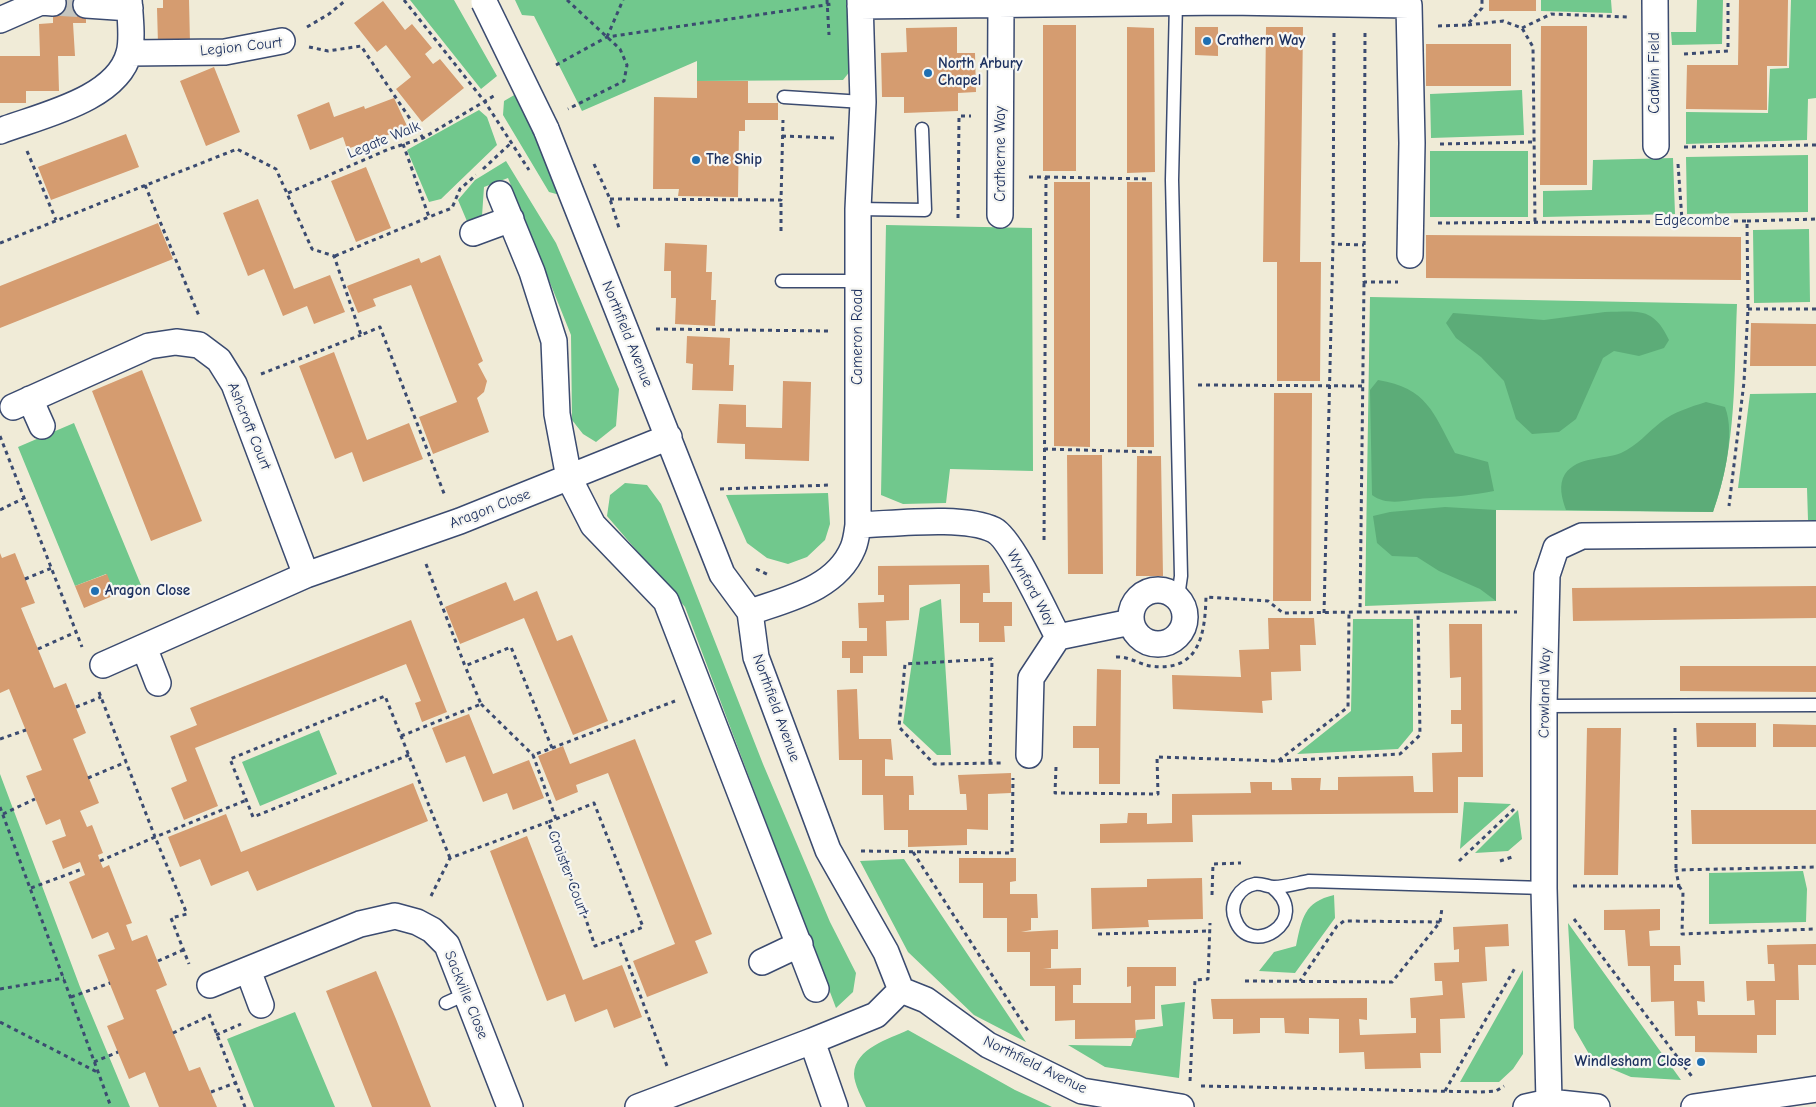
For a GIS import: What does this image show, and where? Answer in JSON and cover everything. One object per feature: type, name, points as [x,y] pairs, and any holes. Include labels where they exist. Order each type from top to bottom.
[{"type":"street","name":"Northfield Avenue","points":[[484,1],[546,130],[722,574],[750,612],[756,657],[828,850],[886,952],[901,990],[926,1000],[988,1045],[1082,1091],[1185,1096]]},
{"type":"street","points":[[860,3],[1097,1],[1409,4],[1412,143],[1410,255]]},
{"type":"street","points":[[0,20],[41,2],[53,3]]},
{"type":"street","name":"Cameron Road","points":[[750,612],[820,586],[838,570],[854,548],[858,525],[858,209],[863,102],[860,3]]},
{"type":"street","name":"Cratherne Way","points":[[1000,216],[1001,3]]},
{"type":"street","points":[[8,128],[94,96],[117,76],[129,53],[130,4],[86,5]]},
{"type":"street","name":"Cadwin Field","points":[[1655,9],[1667,147]]},
{"type":"street","name":"Legion Court","points":[[129,53],[225,52],[282,40]]},
{"type":"street","points":[[500,194],[532,272],[554,340],[557,414],[568,478],[594,525],[666,601],[816,989]]},
{"type":"street","points":[[473,233],[511,219]]},
{"type":"street","name":"Ashcroft Court","points":[[42,426],[22,403],[149,346],[176,342],[199,345],[219,360],[234,384],[306,575]]},
{"type":"street","name":"Aragon Close","points":[[103,665],[306,575],[416,538],[669,437]]},
{"type":"street","name":"Wynford Way","points":[[858,525],[965,522],[995,530],[1010,548],[1058,637]]},
{"type":"street","name":"Crowland Way","points":[[1538,1104],[1554,887],[1544,706],[1547,575],[1556,548],[1582,536],[1816,534]]},
{"type":"street","points":[[1163,590],[1178,597],[1183,605],[1185,621],[1176,638],[1168,642],[1158,644],[1141,638],[1131,622],[1132,607],[1144,593],[1163,590]]},
{"type":"street","name":"Wynford Way","points":[[1017,762],[1031,678],[1058,637],[1131,622]]},
{"type":"street","points":[[144,647],[158,683]]},
{"type":"street","name":"Sackville Close","points":[[210,985],[360,924],[395,916],[417,922],[432,930],[447,946],[456,998],[510,1107]]},
{"type":"street","points":[[762,962],[800,944]]},
{"type":"street","points":[[248,970],[261,1006]]},
{"type":"street","points":[[638,1107],[876,1015],[901,990]]},
{"type":"street","points":[[812,1041],[835,1107]]},
{"type":"street","points":[[1694,1107],[1816,1089]]},
{"type":"street","points":[[1538,1104],[1597,1107]]},
{"type":"lane","points":[[1176,2],[1172,180],[1182,576],[1178,597]]},
{"type":"lane","points":[[784,98],[863,102]]},
{"type":"lane","points":[[858,209],[925,210],[922,129]]},
{"type":"lane","points":[[782,281],[858,281]]},
{"type":"lane","points":[[1544,706],[1816,705]]},
{"type":"lane","points":[[1272,887],[1283,898],[1286,907],[1281,925],[1268,935],[1260,937],[1246,933],[1235,920],[1234,902],[1239,893],[1255,884],[1272,887],[1309,881],[1554,887]]},
{"type":"path","points":[[282,40],[329,14],[346,0]]},
{"type":"path","name":"Legate Walk","points":[[288,193],[403,144],[423,138],[484,102],[404,0]]},
{"type":"path","points":[[546,130],[568,109],[624,81],[628,65],[620,49],[567,0]]},
{"type":"path","points":[[607,37],[623,0]]},
{"type":"path","points":[[1677,55],[1728,51],[1728,0]]},
{"type":"path","points":[[556,65],[607,37],[827,4],[860,3]]},
{"type":"path","points":[[1360,612],[1365,4]]},
{"type":"path","points":[[1522,28],[1551,14],[1655,9]]},
{"type":"path","points":[[1467,25],[1504,22],[1522,28],[1533,47],[1535,222]]},
{"type":"path","points":[[1324,613],[1331,386],[1334,32]]},
{"type":"path","name":"Legion Court","points":[[282,40],[328,51],[361,46],[423,138]]},
{"type":"path","points":[[781,231],[784,98]]},
{"type":"path","points":[[568,109],[572,118]]},
{"type":"path","points":[[8,128],[56,220]]},
{"type":"path","points":[[1412,143],[1533,142]]},
{"type":"path","points":[[403,144],[429,217]]},
{"type":"path","points":[[1682,220],[1667,147],[1816,145]]},
{"type":"path","points":[[0,242],[237,149],[276,170],[312,249],[334,256],[452,208],[456,215]]},
{"type":"path","points":[[593,163],[610,199],[622,236]]},
{"type":"path","points":[[1027,167],[1027,177],[1172,180]]},
{"type":"path","points":[[1046,177],[1044,449],[1044,543],[1046,551]]},
{"type":"path","points":[[145,185],[195,303],[199,319]]},
{"type":"path","points":[[610,199],[781,200]]},
{"type":"path","points":[[1748,220],[1816,219]]},
{"type":"path","name":"Edgecombe","points":[[1411,223],[1748,220],[1748,309],[1744,382],[1726,534]]},
{"type":"path","points":[[1333,244],[1364,245]]},
{"type":"path","points":[[334,256],[361,335]]},
{"type":"path","points":[[1364,282],[1403,282]]},
{"type":"path","points":[[1748,309],[1816,309]]},
{"type":"path","points":[[255,376],[380,328],[448,505]]},
{"type":"path","points":[[651,329],[830,331]]},
{"type":"path","points":[[1177,385],[1363,386]]},
{"type":"path","points":[[1044,449],[1179,453]]},
{"type":"path","points":[[713,490],[835,485]]},
{"type":"path","points":[[0,510],[24,498]]},
{"type":"path","points":[[416,538],[481,704],[533,755],[701,690]]},
{"type":"path","points":[[754,567],[779,578]]},
{"type":"path","points":[[25,579],[52,568]]},
{"type":"path","points":[[1111,657],[1120,657],[1150,666],[1169,666],[1189,658],[1200,644],[1205,625],[1206,597],[1268,601],[1283,613],[1516,611],[1521,614]]},
{"type":"path","points":[[1056,761],[1056,793],[1158,794],[1157,757],[1278,762],[1400,754],[1420,735],[1418,612]]},
{"type":"path","points":[[1278,762],[1348,707],[1349,613]]},
{"type":"path","points":[[38,649],[76,632]]},
{"type":"path","points":[[465,666],[511,647],[552,748]]},
{"type":"path","points":[[828,850],[1012,853],[1017,762],[990,763],[934,764],[899,727],[905,664],[992,659],[990,763]]},
{"type":"path","points":[[409,755],[253,817],[230,759],[385,696],[409,755],[450,858]]},
{"type":"path","points":[[76,707],[101,697]]},
{"type":"path","points":[[401,736],[481,704]]},
{"type":"path","points":[[1674,706],[1676,878],[1683,892],[1682,934],[1816,929]]},
{"type":"path","points":[[0,739],[26,730]]},
{"type":"path","name":"Craister Court","points":[[533,755],[556,819],[548,822],[579,899],[595,946],[618,938]]},
{"type":"path","points":[[88,778],[126,762]]},
{"type":"path","points":[[3,814],[35,800]]},
{"type":"path","points":[[1459,862],[1521,802]]},
{"type":"path","points":[[556,819],[594,803],[643,927],[618,938],[677,1092]]},
{"type":"path","points":[[0,807],[112,1107]]},
{"type":"path","points":[[428,903],[450,858],[548,822]]},
{"type":"path","points":[[100,861],[155,837]]},
{"type":"path","points":[[913,852],[1033,1040]]},
{"type":"path","points":[[1493,862],[1502,861],[1520,852]]},
{"type":"path","points":[[1449,862],[1467,862]]},
{"type":"path","points":[[1211,902],[1213,864],[1243,864]]},
{"type":"path","points":[[1676,870],[1816,868]]},
{"type":"path","points":[[31,888],[82,869]]},
{"type":"path","points":[[1554,887],[1679,886]]},
{"type":"path","points":[[1245,980],[1392,982],[1440,922],[1442,908],[1446,901]]},
{"type":"path","points":[[1569,912],[1695,1081]]},
{"type":"path","points":[[1300,981],[1337,926],[1344,921],[1440,922]]},
{"type":"path","points":[[1185,1096],[1195,980],[1208,979],[1210,922]]},
{"type":"path","points":[[1098,934],[1210,931]]},
{"type":"path","points":[[158,961],[183,950]]},
{"type":"path","points":[[1445,1091],[1518,963]]},
{"type":"path","points":[[0,989],[64,978]]},
{"type":"path","points":[[71,997],[110,983]]},
{"type":"path","points":[[173,1033],[209,1016]]},
{"type":"path","points":[[0,1022],[98,1072]]},
{"type":"path","points":[[94,1062],[118,1052]]},
{"type":"path","points":[[1200,1086],[1496,1091],[1512,1080]]},
{"type":"path","points":[[211,1092],[235,1083]]},
{"type":"green space","points":[[410,0],[454,0],[497,76],[481,89]]},
{"type":"green space","points":[[515,0],[847,0],[851,70],[843,80],[697,81],[697,61],[582,111],[534,16],[522,15]]},
{"type":"green space","points":[[1541,0],[1611,0],[1612,13],[1541,11]]},
{"type":"green space","points":[[1697,0],[1723,0],[1722,44],[1672,45],[1671,32],[1696,32]]},
{"type":"green space","points":[[1791,0],[1816,0],[1816,98],[1808,99],[1807,140],[1686,144],[1686,112],[1768,113],[1770,69],[1789,68]]},
{"type":"green space","points":[[1522,90],[1524,135],[1431,138],[1430,94]]},
{"type":"green space","points":[[516,94],[560,195],[549,192],[503,115],[504,101]]},
{"type":"green space","points":[[479,110],[487,117],[497,145],[441,199],[429,202],[407,150]]},
{"type":"green space","points":[[1430,151],[1528,151],[1528,217],[1430,217]]},
{"type":"green space","points":[[1808,155],[1808,212],[1687,214],[1686,157]]},
{"type":"green space","points":[[1673,158],[1675,214],[1543,217],[1543,191],[1592,190],[1593,160]]},
{"type":"green space","points":[[506,161],[556,243],[619,389],[616,426],[596,442],[583,434],[572,420],[571,335],[508,178],[484,187],[482,216],[469,226],[458,200],[475,180]]},
{"type":"green space","points":[[886,225],[1032,228],[1033,471],[950,469],[946,503],[903,504],[881,495]]},
{"type":"green space","points":[[1809,229],[1810,302],[1754,303],[1753,230]]},
{"type":"green space","points":[[1370,297],[1737,304],[1733,409],[1730,436],[1721,487],[1713,512],[1496,510],[1496,601],[1365,606]]},
{"type":"green space","points":[[1605,312],[1636,312],[1650,316],[1657,321],[1669,340],[1664,348],[1639,356],[1614,351],[1603,358],[1576,419],[1559,432],[1532,434],[1516,419],[1504,381],[1481,357],[1456,338],[1446,323],[1453,313],[1544,320]]},
{"type":"green space","points":[[1378,380],[1408,389],[1427,404],[1441,425],[1455,453],[1488,462],[1494,491],[1463,496],[1393,502],[1379,499],[1372,495],[1370,390]]},
{"type":"green space","points":[[1816,393],[1816,520],[1808,520],[1807,488],[1738,488],[1750,394]]},
{"type":"green space","points":[[1706,402],[1725,407],[1729,431],[1727,459],[1713,512],[1566,510],[1561,487],[1563,478],[1570,468],[1584,461],[1621,453],[1637,443],[1671,415]]},
{"type":"green space","points":[[74,423],[141,585],[115,595],[106,574],[75,586],[18,447]]},
{"type":"green space","points":[[625,483],[647,485],[661,504],[763,764],[830,922],[856,973],[853,992],[836,1008],[685,607],[607,516],[610,495]]},
{"type":"green space","points":[[828,493],[830,524],[825,540],[807,557],[788,564],[767,558],[747,543],[726,495]]},
{"type":"green space","points":[[1445,507],[1496,510],[1496,601],[1480,589],[1439,571],[1417,557],[1392,556],[1377,543],[1373,516],[1390,512]]},
{"type":"green space","points":[[941,599],[951,755],[937,755],[903,723],[920,608]]},
{"type":"green space","points":[[1353,619],[1413,619],[1413,731],[1398,749],[1297,754],[1351,711]]},
{"type":"green space","points":[[319,730],[337,774],[260,806],[242,762]]},
{"type":"green space","points":[[0,774],[80,987],[130,1107],[0,1107]]},
{"type":"green space","points":[[1464,802],[1511,804],[1460,849]]},
{"type":"green space","points":[[1518,810],[1522,839],[1508,851],[1475,853]]},
{"type":"green space","points":[[904,859],[1026,1042],[974,1015],[908,952],[860,861]]},
{"type":"green space","points":[[1803,871],[1807,889],[1806,922],[1709,924],[1709,873]]},
{"type":"green space","points":[[1334,895],[1335,918],[1295,973],[1259,971],[1274,952],[1296,946],[1300,927],[1310,907],[1324,898]]},
{"type":"green space","points":[[1568,923],[1681,1080],[1631,1077],[1593,1061],[1574,1028]]},
{"type":"green space","points":[[1523,970],[1523,1054],[1513,1069],[1499,1082],[1460,1082]]},
{"type":"green space","points":[[1185,1002],[1179,1078],[1105,1067],[1068,1045],[1131,1046],[1137,1030],[1163,1026],[1161,1005]]},
{"type":"green space","points":[[295,1012],[335,1107],[254,1107],[227,1039]]},
{"type":"green space","points":[[908,1030],[1015,1090],[1052,1107],[866,1107],[855,1082],[854,1074],[860,1057],[874,1046]]},
{"type":"building","points":[[53,0],[86,0],[86,23],[73,23],[75,56],[58,56],[59,91],[26,91],[26,103],[0,103],[0,56],[40,56],[39,24],[53,23]]},
{"type":"building","points":[[163,0],[189,0],[190,43],[158,44],[157,8],[163,8]]},
{"type":"building","points":[[1489,0],[1536,0],[1536,11],[1489,11]]},
{"type":"building","points":[[1739,0],[1788,0],[1787,66],[1767,66],[1767,110],[1686,109],[1687,65],[1738,65]]},
{"type":"building","points":[[383,1],[405,30],[412,24],[432,48],[425,54],[433,64],[440,59],[464,88],[422,122],[396,89],[411,77],[386,45],[377,52],[354,23]]},
{"type":"building","points":[[1043,25],[1076,25],[1076,171],[1043,171]]},
{"type":"building","points":[[1541,26],[1587,26],[1587,185],[1540,185]]},
{"type":"building","name":"North Arbury Chapel","points":[[957,27],[957,53],[975,53],[976,92],[958,93],[958,111],[904,113],[904,97],[882,97],[881,53],[907,52],[906,28]]},
{"type":"building","points":[[1127,27],[1154,28],[1155,172],[1127,173]]},
{"type":"building","name":"Crathern Way","points":[[1195,27],[1218,27],[1218,56],[1195,55]]},
{"type":"building","points":[[1266,27],[1303,27],[1300,262],[1321,262],[1320,381],[1277,381],[1277,262],[1263,262]]},
{"type":"building","points":[[1426,44],[1511,44],[1511,86],[1426,86]]},
{"type":"building","points":[[214,67],[240,132],[206,146],[180,81]]},
{"type":"building","name":"The Ship","points":[[697,81],[748,81],[748,103],[778,103],[778,120],[745,120],[745,131],[739,131],[738,197],[678,196],[679,189],[653,189],[654,97],[697,98]]},
{"type":"building","points":[[394,98],[408,128],[347,149],[343,137],[310,150],[297,115],[329,102],[334,117],[364,106],[365,109]]},
{"type":"building","points":[[126,134],[139,167],[51,200],[38,167]]},
{"type":"building","points":[[366,167],[391,228],[356,242],[331,181]]},
{"type":"building","points":[[1054,182],[1090,182],[1090,447],[1054,446]]},
{"type":"building","points":[[1127,182],[1152,182],[1154,447],[1127,447]]},
{"type":"building","points":[[258,199],[294,289],[330,275],[345,312],[314,324],[307,306],[283,316],[264,269],[248,276],[223,213]]},
{"type":"building","points":[[158,223],[173,259],[0,328],[0,286]]},
{"type":"building","points":[[1426,235],[1741,237],[1741,280],[1426,278]]},
{"type":"building","points":[[665,243],[707,245],[706,272],[712,272],[711,300],[716,300],[715,326],[675,324],[676,298],[671,298],[671,271],[664,271]]},
{"type":"building","points":[[440,255],[483,361],[478,364],[487,381],[484,392],[477,398],[489,432],[433,454],[419,417],[457,402],[411,285],[373,299],[376,306],[358,313],[347,286],[419,258],[421,263]]},
{"type":"building","points":[[1751,323],[1816,324],[1816,366],[1750,366]]},
{"type":"building","points":[[687,336],[730,338],[729,365],[734,365],[733,391],[692,390],[693,364],[686,363]]},
{"type":"building","points":[[334,352],[367,440],[409,423],[423,459],[363,482],[352,452],[335,459],[299,366]]},
{"type":"building","points":[[142,370],[202,521],[151,541],[92,391]]},
{"type":"building","points":[[783,381],[811,382],[809,461],[745,459],[745,444],[717,443],[719,404],[746,405],[746,427],[782,428]]},
{"type":"building","points":[[1274,393],[1312,393],[1311,601],[1273,601]]},
{"type":"building","points":[[1067,455],[1102,455],[1103,574],[1068,574]]},
{"type":"building","points":[[1137,456],[1161,456],[1163,576],[1136,576]]},
{"type":"building","points":[[0,553],[2,558],[15,553],[35,603],[21,608],[54,688],[66,683],[86,733],[73,739],[99,803],[80,811],[87,827],[92,825],[103,853],[98,855],[103,868],[109,865],[132,923],[126,925],[132,941],[147,935],[167,985],[156,990],[189,1071],[200,1067],[217,1107],[159,1107],[145,1072],[129,1079],[107,1026],[124,1019],[98,955],[115,949],[108,932],[92,939],[69,882],[85,875],[80,862],[63,869],[52,841],[66,836],[60,819],[46,825],[26,776],[42,770],[9,689],[0,693]]},
{"type":"building","points":[[989,565],[990,593],[983,593],[983,602],[1012,602],[1012,626],[1004,626],[1005,642],[979,642],[979,623],[960,623],[960,584],[909,585],[909,620],[886,621],[887,656],[863,656],[863,673],[850,673],[850,658],[842,658],[842,641],[867,641],[867,628],[859,628],[858,603],[884,602],[884,595],[878,595],[878,566]]},
{"type":"building","name":"Aragon Close","points":[[107,574],[115,595],[84,608],[75,586]]},
{"type":"building","points":[[506,582],[514,601],[537,591],[557,641],[572,635],[608,721],[573,735],[524,618],[460,644],[445,607]]},
{"type":"building","points":[[1816,586],[1816,618],[1573,621],[1572,588]]},
{"type":"building","points":[[1268,618],[1314,618],[1316,645],[1300,645],[1301,671],[1271,672],[1272,700],[1262,701],[1263,713],[1173,709],[1172,675],[1241,677],[1239,650],[1269,649]]},
{"type":"building","points":[[411,620],[447,712],[422,722],[415,703],[421,701],[406,664],[195,748],[218,806],[184,820],[171,788],[187,781],[170,736],[197,725],[190,708]]},
{"type":"building","points":[[1449,624],[1482,624],[1483,777],[1458,777],[1458,813],[1192,815],[1193,842],[1100,843],[1100,824],[1127,823],[1128,813],[1147,813],[1147,824],[1172,823],[1172,794],[1251,793],[1250,782],[1272,782],[1272,790],[1292,790],[1291,778],[1321,778],[1320,790],[1338,790],[1338,777],[1413,776],[1414,792],[1433,792],[1432,753],[1462,752],[1462,724],[1451,724],[1451,710],[1461,710],[1461,677],[1450,678]]},
{"type":"building","points":[[1680,666],[1816,666],[1816,692],[1680,691]]},
{"type":"building","points":[[1097,669],[1121,670],[1120,784],[1099,784],[1099,748],[1073,748],[1073,726],[1096,726]]},
{"type":"building","points":[[857,689],[859,739],[891,739],[893,760],[885,759],[885,776],[913,776],[914,795],[909,795],[909,810],[967,810],[966,794],[960,794],[958,775],[1011,773],[1011,793],[988,794],[988,830],[967,829],[967,845],[908,847],[908,830],[884,830],[883,795],[862,795],[862,760],[839,760],[837,690]]},
{"type":"building","points":[[469,714],[493,774],[529,760],[544,798],[513,810],[507,793],[483,802],[465,756],[446,763],[432,728]]},
{"type":"building","points":[[1696,723],[1756,723],[1756,747],[1697,747]]},
{"type":"building","points":[[1773,724],[1816,725],[1816,747],[1773,747]]},
{"type":"building","points":[[1587,728],[1621,728],[1618,875],[1584,875]]},
{"type":"building","points":[[635,739],[712,934],[695,941],[708,973],[647,997],[633,961],[675,944],[608,773],[576,785],[578,792],[556,801],[538,756],[563,746],[570,764]]},
{"type":"building","points":[[413,783],[428,821],[257,891],[248,871],[211,886],[200,859],[180,867],[168,837],[226,814],[241,852]]},
{"type":"building","points":[[1691,810],[1816,810],[1816,844],[1692,844]]},
{"type":"building","points":[[527,836],[583,980],[622,965],[642,1017],[614,1028],[607,1009],[575,1022],[565,994],[547,1001],[490,851]]},
{"type":"building","points":[[959,858],[1016,858],[1016,881],[1010,882],[1010,894],[1037,894],[1038,918],[1031,918],[1031,930],[1021,932],[1058,930],[1058,949],[1051,949],[1051,968],[1043,969],[1081,968],[1081,985],[1073,985],[1073,1003],[1131,1003],[1131,986],[1127,987],[1127,967],[1176,967],[1176,986],[1155,986],[1155,1019],[1135,1020],[1136,1038],[1075,1039],[1075,1020],[1055,1021],[1055,986],[1030,986],[1030,952],[1007,952],[1007,918],[983,918],[983,883],[959,883]]},
{"type":"building","points":[[1202,878],[1203,919],[1148,920],[1149,927],[1092,929],[1091,888],[1147,887],[1147,879]]},
{"type":"building","points":[[1660,909],[1660,930],[1649,931],[1650,946],[1680,946],[1681,965],[1674,965],[1674,981],[1704,981],[1705,1002],[1697,1001],[1698,1015],[1755,1015],[1754,1000],[1747,1001],[1746,981],[1775,981],[1774,964],[1768,964],[1767,945],[1816,944],[1816,965],[1798,965],[1799,1000],[1776,1000],[1776,1035],[1757,1035],[1757,1053],[1695,1052],[1695,1036],[1675,1036],[1674,1001],[1651,1002],[1650,966],[1628,966],[1625,930],[1604,930],[1604,910]]},
{"type":"building","points":[[1508,924],[1509,946],[1485,947],[1487,981],[1462,983],[1465,1018],[1440,1019],[1441,1053],[1420,1053],[1421,1068],[1365,1069],[1364,1052],[1339,1053],[1339,1019],[1309,1018],[1309,1034],[1285,1033],[1284,1018],[1260,1018],[1260,1033],[1233,1034],[1233,1019],[1213,1019],[1211,999],[1367,998],[1367,1020],[1359,1019],[1360,1035],[1416,1033],[1416,1018],[1411,1018],[1410,998],[1443,995],[1442,981],[1435,981],[1434,963],[1459,962],[1459,949],[1454,950],[1453,927]]},
{"type":"building","points":[[376,971],[431,1107],[372,1107],[326,991]]},
{"type":"tunnel","points":[[53,3],[86,5]]},
{"type":"place","name":"Crathern Way","points":[[1207,41]]},
{"type":"place","name":"North Arbury Chapel","points":[[928,73]]},
{"type":"place","name":"The Ship","points":[[696,160]]},
{"type":"place","name":"Aragon Close","points":[[95,591]]},
{"type":"place","name":"Windlesham Close","points":[[1701,1062]]}]
